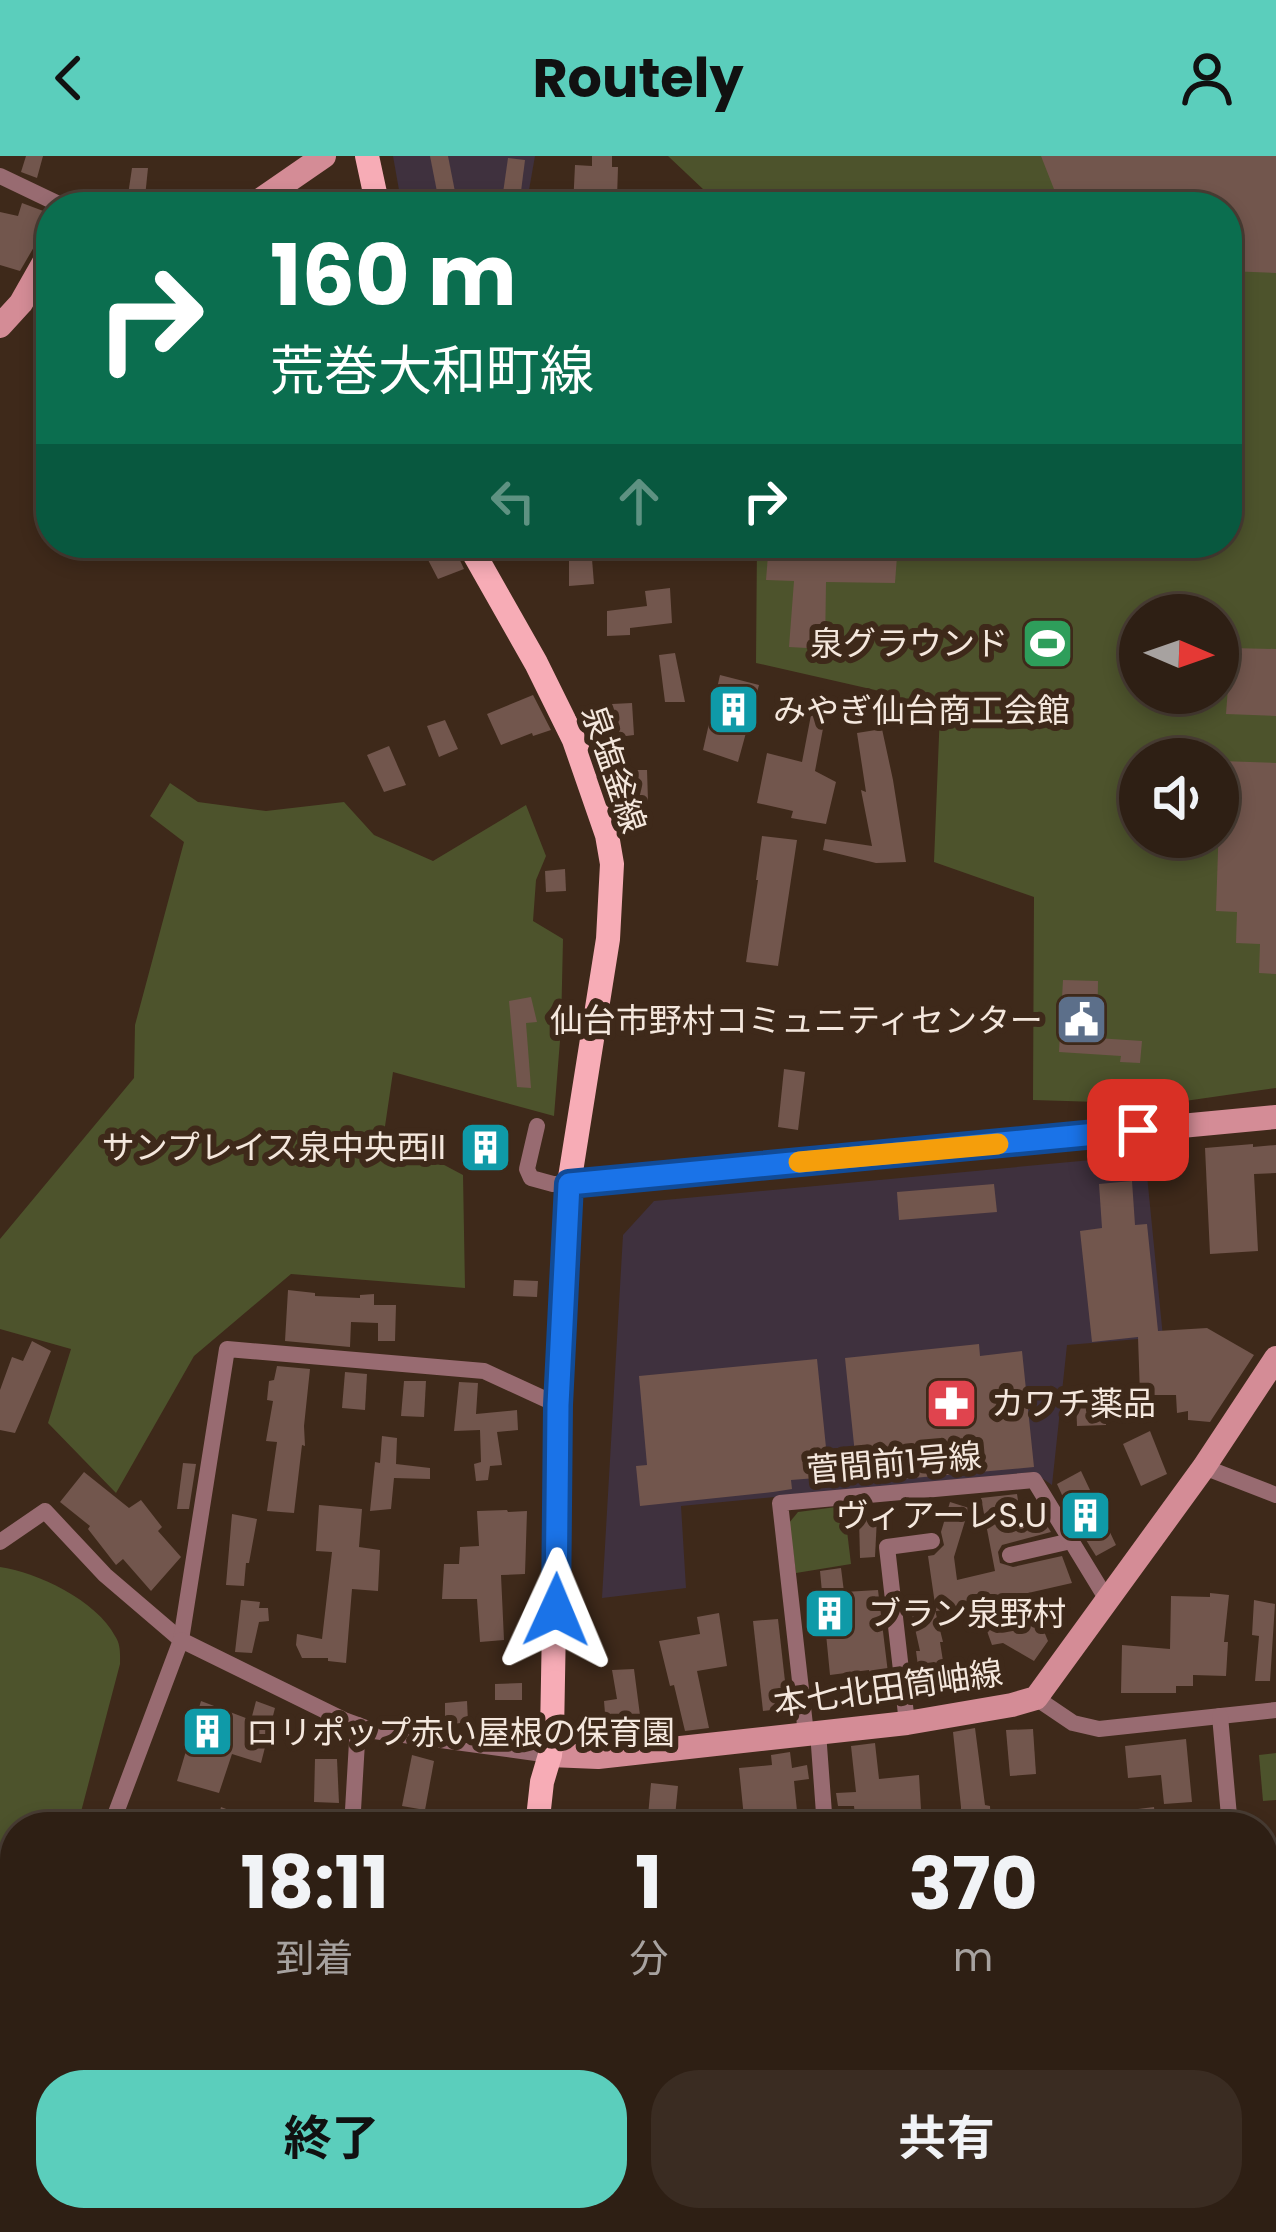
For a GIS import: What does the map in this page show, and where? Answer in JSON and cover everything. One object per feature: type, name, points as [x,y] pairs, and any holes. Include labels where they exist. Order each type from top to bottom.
[{"type":"main road","points":[[368,156],[375,192]]},
{"type":"main road","name":"泉塩釜線","points":[[476,558],[574,740],[609,849],[608,939],[569,1184],[558,1405],[550,1755],[539,1812]]},
{"type":"street","points":[[271,192],[323,156]]},
{"type":"street","points":[[0,176],[36,193]]},
{"type":"street","points":[[0,326],[22,303],[36,277]]},
{"type":"street","points":[[537,1126],[527,1169],[531,1178],[569,1184],[1276,1117]]},
{"type":"street","points":[[116,1812],[182,1640],[227,1349],[484,1371],[558,1405]]},
{"type":"street","name":"本七北田筒岫線","points":[[550,1755],[598,1757],[907,1723],[1036,1698],[1204,1467],[1276,1358]]},
{"type":"street","points":[[1204,1467],[1276,1495]]},
{"type":"street","name":"菅間前1号線","points":[[812,1733],[780,1504],[1034,1480],[1106,1598]]},
{"type":"street","points":[[0,1542],[45,1511],[105,1575],[182,1640],[292,1696],[374,1731],[550,1755]]},
{"type":"street","points":[[907,1723],[887,1547],[932,1540]]},
{"type":"street","points":[[1010,1555],[1071,1540]]},
{"type":"street","points":[[1036,1698],[1072,1723],[1099,1729],[1276,1710]]},
{"type":"street","points":[[1220,1716],[1229,1812]]},
{"type":"street","points":[[353,1812],[358,1725]]},
{"type":"street","points":[[812,1733],[823,1812]]},
{"type":"shaded area","points":[[393,156],[535,156],[529,192],[399,192]]},
{"type":"shaded area","points":[[1145,1155],[1163,1337],[1067,1345],[1052,1485],[1033,1472],[681,1506],[686,1588],[602,1598],[623,1235],[654,1201]]},
{"type":"green space","points":[[668,156],[1276,156],[1276,1088],[1164,1104],[1033,1100],[1034,897],[934,862],[940,711],[875,690],[756,663],[757,558],[1242,558],[1242,192],[706,192]]},
{"type":"green space","points":[[170,783],[198,802],[266,811],[344,802],[374,835],[433,861],[526,805],[546,856],[536,880],[533,921],[563,939],[561,1028],[554,1116],[393,1072],[384,1133],[463,1175],[465,1288],[291,1274],[194,1356],[116,1493],[48,1423],[71,1349],[0,1329],[0,1239],[134,1078],[135,1025],[184,842],[150,816]]},
{"type":"green space","points":[[844,1506],[851,1564],[796,1573],[789,1523],[798,1512]]},
{"type":"green space","points":[[0,1567],[48,1582],[95,1611],[117,1639],[120,1664],[81,1812],[0,1812]]},
{"type":"green space","points":[[1276,1753],[1276,1800],[1263,1801],[1259,1755]]},
{"type":"building","points":[[26,156],[43,156],[37,178],[21,172]]},
{"type":"building","points":[[430,156],[448,156],[455,192],[437,192]]},
{"type":"building","points":[[592,156],[612,156],[612,167],[618,167],[617,192],[574,192],[575,165],[592,166]]},
{"type":"building","points":[[1041,156],[1276,156],[1276,273],[1242,272],[1242,192],[1055,192]]},
{"type":"building","points":[[508,158],[525,160],[521,192],[503,192]]},
{"type":"building","points":[[132,168],[148,168],[146,192],[128,192]]},
{"type":"building","points":[[22,203],[36,208],[36,243],[20,271],[0,265],[0,212],[18,216]]},
{"type":"building","points":[[427,558],[459,558],[464,569],[438,579]]},
{"type":"building","points":[[768,558],[897,558],[895,583],[826,582],[825,649],[789,647],[794,581],[766,580]]},
{"type":"building","points":[[592,559],[594,584],[569,586],[569,560]]},
{"type":"building","points":[[670,588],[672,623],[607,636],[607,611],[647,606],[645,591]]},
{"type":"building","points":[[1239,648],[1276,649],[1276,716],[1226,714],[1239,714]]},
{"type":"building","points":[[675,653],[685,702],[665,702],[659,655]]},
{"type":"building","name":"みやぎ仙台商工会館","points":[[720,675],[759,685],[738,762],[703,750]]},
{"type":"building","points":[[533,695],[551,730],[501,745],[487,714]]},
{"type":"building","points":[[632,703],[634,735],[611,738],[612,704]]},
{"type":"building","points":[[811,715],[825,718],[815,771],[836,782],[826,824],[791,818],[793,811],[757,803],[767,753],[802,762]]},
{"type":"building","points":[[445,720],[458,749],[439,757],[427,726]]},
{"type":"building","points":[[882,729],[906,862],[876,863],[823,850],[825,839],[872,846],[857,733]]},
{"type":"building","points":[[389,746],[406,785],[384,792],[367,755]]},
{"type":"building","points":[[1239,762],[1276,763],[1276,974],[1259,973],[1260,944],[1236,943],[1237,912],[1216,911],[1218,858],[1239,858]]},
{"type":"building","points":[[631,770],[647,770],[648,801],[630,801]]},
{"type":"building","points":[[762,836],[797,840],[778,966],[746,962]]},
{"type":"building","points":[[565,869],[566,891],[546,892],[545,871]]},
{"type":"building","name":"仙台市野村コミュニティセンター","points":[[1063,980],[1098,981],[1097,1038],[1142,1041],[1140,1063],[1120,1062],[1121,1056],[1059,1052]]},
{"type":"building","points":[[531,997],[537,1022],[526,1023],[531,1088],[517,1087],[509,1001]]},
{"type":"building","points":[[784,1069],[805,1072],[798,1130],[778,1127]]},
{"type":"building","name":"サンプレイス泉中央西II","points":[[477,1125],[504,1132],[494,1170],[466,1162]]},
{"type":"building","points":[[1276,1145],[1276,1173],[1254,1174],[1258,1251],[1210,1254],[1205,1148]]},
{"type":"building","points":[[1132,1181],[1135,1225],[1147,1224],[1158,1331],[1207,1328],[1254,1355],[1210,1422],[1188,1420],[1188,1411],[1177,1413],[1176,1395],[1140,1395],[1138,1337],[1092,1342],[1080,1231],[1102,1228],[1099,1184]]},
{"type":"building","points":[[994,1184],[997,1212],[899,1220],[897,1192]]},
{"type":"building","points":[[514,1280],[538,1281],[537,1297],[513,1296]]},
{"type":"building","points":[[288,1290],[315,1296],[374,1294],[374,1305],[396,1305],[395,1341],[378,1341],[378,1323],[351,1322],[350,1347],[285,1341]]},
{"type":"building","points":[[32,1341],[51,1351],[15,1433],[0,1430],[0,1390],[12,1357],[23,1361]]},
{"type":"building","points":[[979,1344],[980,1356],[1022,1351],[1034,1467],[858,1483],[845,1358]]},
{"type":"building","points":[[817,1359],[829,1477],[791,1480],[792,1489],[773,1492],[640,1506],[636,1466],[647,1465],[639,1376]]},
{"type":"building","points":[[277,1366],[310,1369],[294,1513],[267,1511],[277,1442],[266,1441],[273,1401],[267,1400]]},
{"type":"building","points":[[345,1372],[367,1374],[365,1410],[342,1408]]},
{"type":"building","points":[[404,1381],[426,1381],[424,1417],[401,1416]]},
{"type":"building","points":[[459,1382],[478,1383],[476,1414],[517,1410],[518,1430],[497,1432],[502,1465],[490,1466],[488,1480],[476,1481],[480,1430],[454,1431]]},
{"type":"building","points":[[1104,1399],[1106,1425],[1077,1426],[1076,1400]]},
{"type":"building","points":[[1150,1431],[1167,1474],[1141,1486],[1123,1444]]},
{"type":"building","points":[[382,1436],[397,1438],[396,1464],[430,1468],[430,1479],[394,1478],[391,1509],[370,1511],[375,1462],[380,1463]]},
{"type":"building","points":[[183,1463],[196,1464],[189,1509],[177,1509]]},
{"type":"building","name":"ヴィアーレS.U","points":[[1081,1471],[1116,1545],[1096,1556],[1057,1484]]},
{"type":"building","points":[[84,1472],[129,1508],[141,1500],[162,1527],[158,1531],[181,1557],[151,1591],[123,1559],[116,1565],[90,1526],[60,1502]]},
{"type":"building","points":[[1017,1494],[1021,1520],[1040,1515],[1051,1532],[1002,1545],[1000,1563],[1013,1567],[1062,1556],[1072,1583],[1028,1593],[1048,1641],[1034,1661],[1003,1643],[992,1645],[978,1606],[936,1611],[928,1556],[944,1545],[941,1532],[950,1502],[969,1508],[954,1557],[957,1580],[995,1571],[981,1498]]},
{"type":"building","points":[[319,1505],[362,1509],[359,1547],[380,1550],[378,1591],[352,1589],[346,1663],[302,1658],[296,1645],[297,1634],[322,1639],[332,1552],[316,1551]]},
{"type":"building","points":[[477,1511],[527,1511],[525,1574],[501,1575],[504,1640],[480,1642],[477,1599],[442,1599],[444,1564],[459,1564],[460,1547],[479,1546]]},
{"type":"building","points":[[232,1514],[257,1519],[244,1586],[226,1585]]},
{"type":"building","points":[[859,1517],[877,1517],[875,1557],[860,1558]]},
{"type":"building","points":[[841,1568],[844,1592],[878,1590],[891,1698],[874,1699],[869,1670],[830,1675],[826,1634],[815,1635],[814,1592],[822,1592],[820,1571]]},
{"type":"building","points":[[1210,1593],[1229,1595],[1226,1676],[1193,1675],[1193,1686],[1176,1686],[1176,1693],[1121,1693],[1122,1645],[1170,1649],[1171,1596],[1210,1597]]},
{"type":"building","points":[[241,1600],[268,1608],[269,1621],[259,1622],[252,1653],[235,1652]]},
{"type":"building","points":[[1254,1600],[1275,1604],[1270,1681],[1255,1681],[1259,1636],[1252,1635]]},
{"type":"building","points":[[935,1610],[948,1693],[922,1696],[912,1615]]},
{"type":"building","points":[[719,1613],[727,1666],[697,1671],[709,1728],[685,1731],[659,1641],[700,1634],[697,1617]]},
{"type":"building","points":[[778,1619],[788,1708],[763,1711],[753,1621]]},
{"type":"building","points":[[634,1669],[641,1723],[606,1726],[604,1701],[617,1699],[612,1670]]},
{"type":"building","points":[[522,1683],[522,1700],[495,1700],[495,1684]]},
{"type":"building","points":[[201,1701],[251,1720],[256,1701],[275,1708],[261,1763],[232,1754],[219,1793],[177,1781]]},
{"type":"building","points":[[467,1701],[468,1722],[445,1725],[445,1703]]},
{"type":"building","points":[[975,1728],[985,1805],[990,1812],[961,1812],[953,1732]]},
{"type":"building","points":[[1033,1729],[1036,1774],[1010,1776],[1006,1730]]},
{"type":"building","points":[[1186,1739],[1192,1802],[1164,1804],[1161,1775],[1128,1778],[1125,1746]]},
{"type":"building","points":[[875,1743],[879,1779],[919,1775],[921,1812],[855,1812],[854,1806],[838,1806],[836,1793],[856,1792],[851,1746]]},
{"type":"building","points":[[790,1752],[792,1768],[807,1765],[809,1779],[794,1781],[797,1811],[811,1812],[743,1812],[739,1768],[772,1765],[771,1755]]},
{"type":"building","points":[[412,1755],[434,1761],[425,1810],[402,1806]]},
{"type":"building","points":[[315,1759],[337,1759],[339,1803],[314,1802]]},
{"type":"building","points":[[651,1783],[678,1786],[675,1812],[648,1812]]},
{"type":"building","points":[[1154,1807],[1154,1812],[1114,1812]]},
{"type":"slow traffic","points":[[799,1162],[998,1144]]},
{"type":"place","name":"泉グラウンド","points":[[1047,643]]},
{"type":"place","name":"みやぎ仙台商工会館","points":[[734,710]]},
{"type":"place","name":"仙台市野村コミュニティセンター","points":[[1082,1020]]},
{"type":"place","name":"サンプレイス泉中央西II","points":[[485,1147]]},
{"type":"place","name":"カワチ薬品","points":[[952,1403]]},
{"type":"place","name":"ヴィアーレS.U","points":[[1086,1515]]},
{"type":"place","name":"ブラン泉野村","points":[[829,1613]]},
{"type":"place","name":"ロリポップ赤い屋根の保育園","points":[[207,1732]]},
{"type":"route","points":[[556,1610],[558,1405],[569,1184],[1138,1130]]}]
